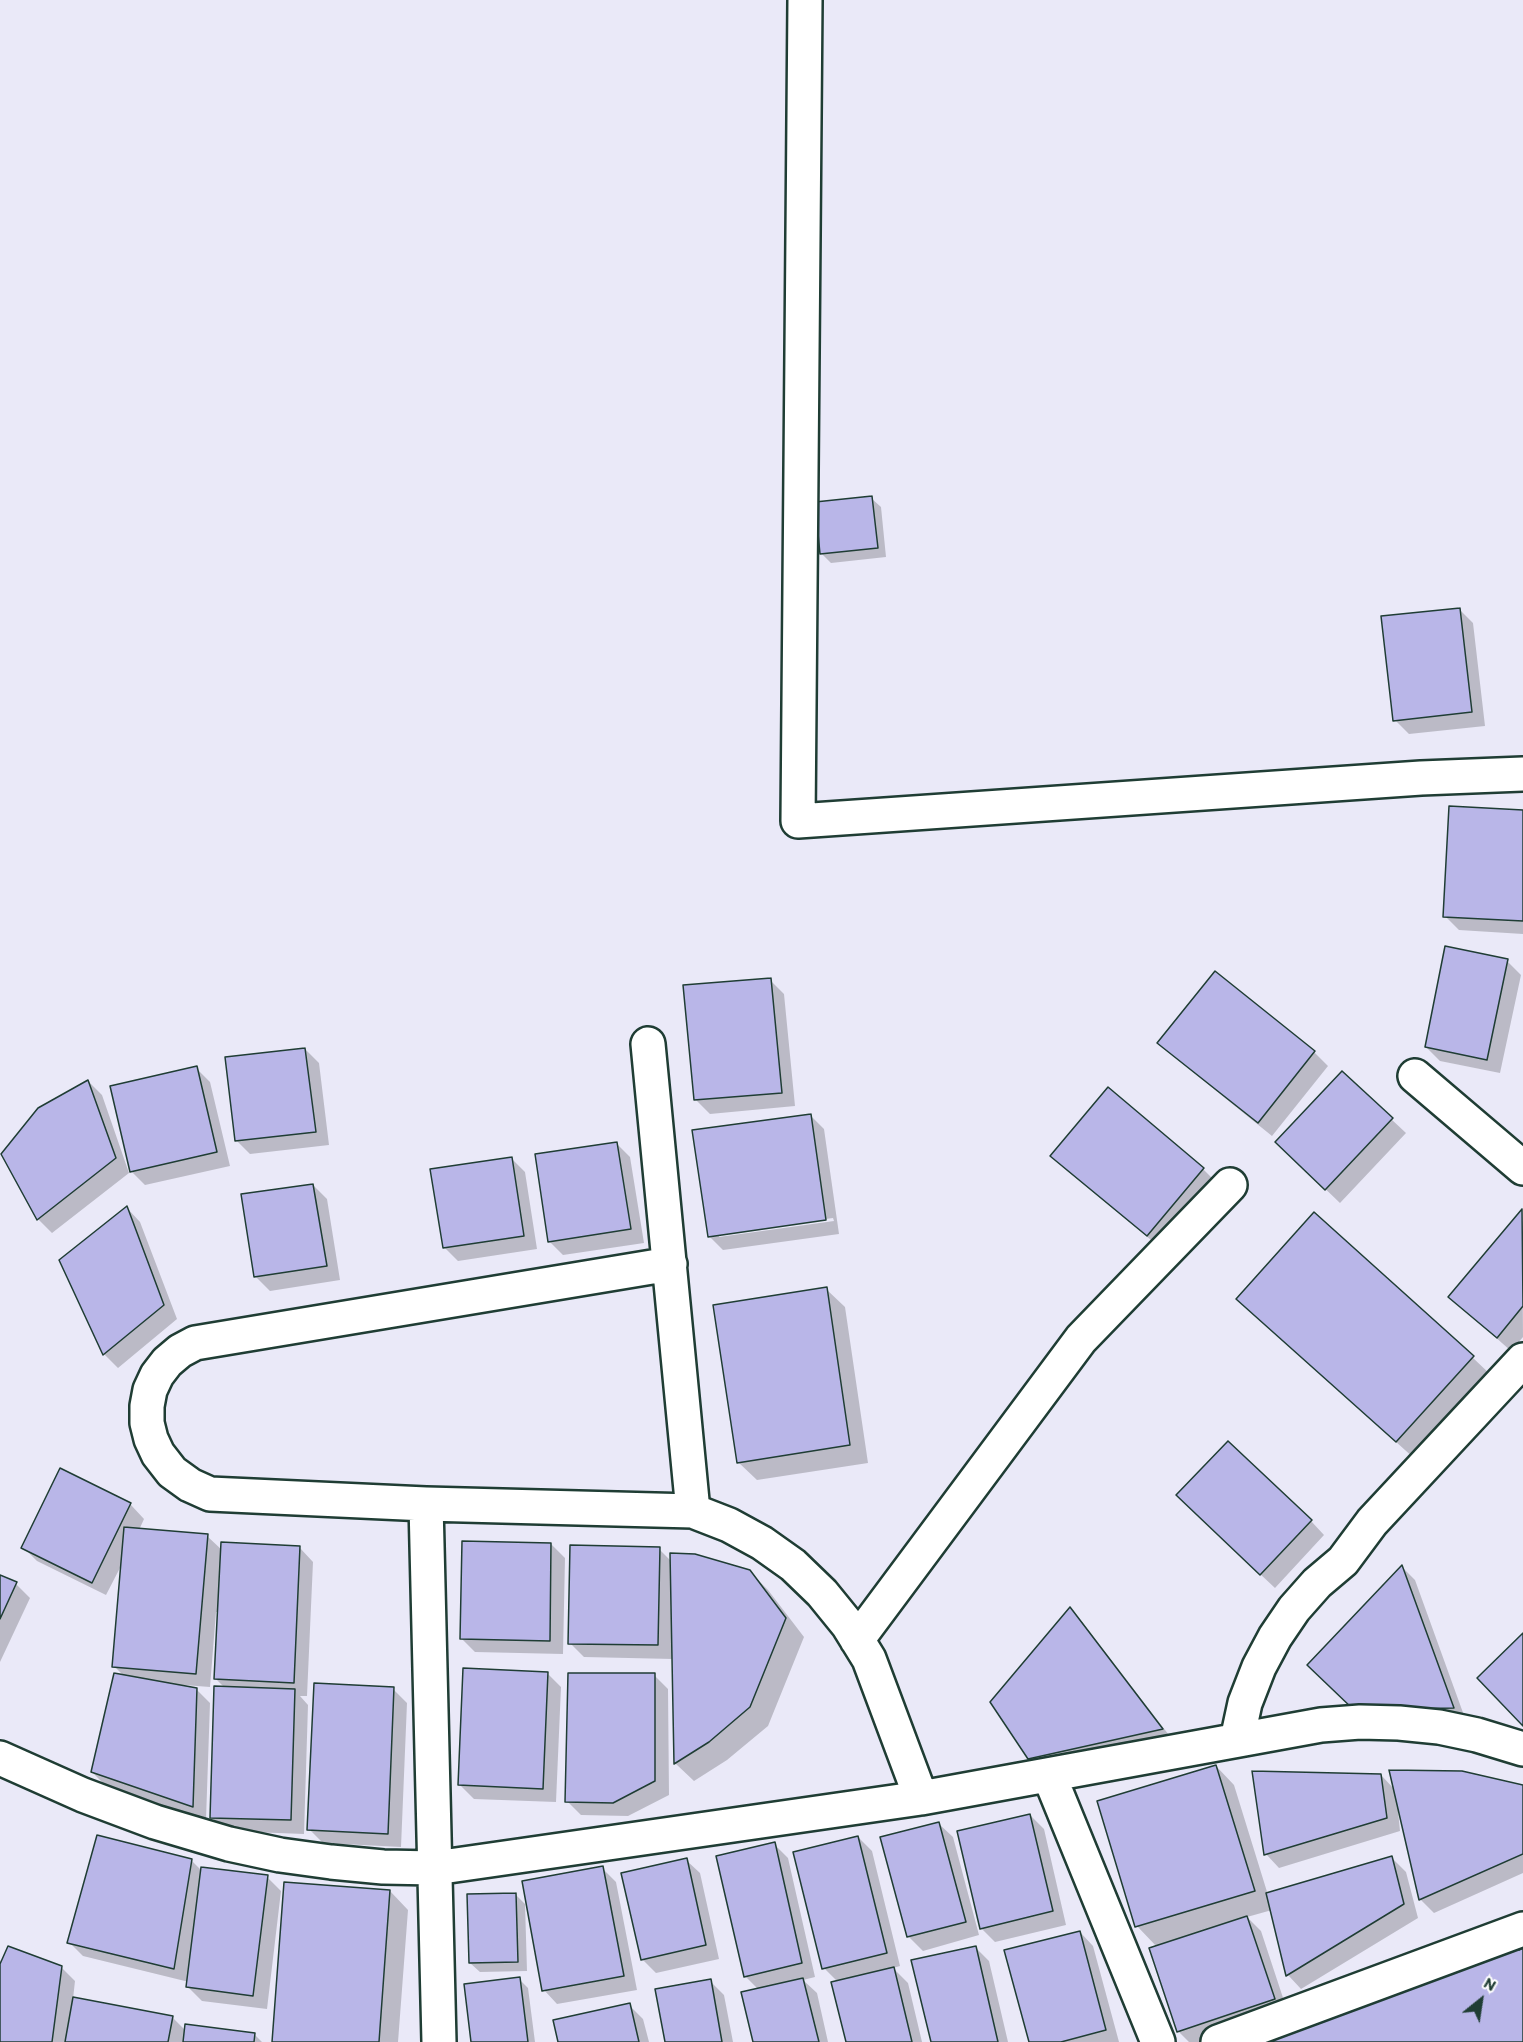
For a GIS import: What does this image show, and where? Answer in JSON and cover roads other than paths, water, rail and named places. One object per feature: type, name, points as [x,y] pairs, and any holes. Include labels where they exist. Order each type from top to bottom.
[{"type":"street","points":[[805,0],[798,821],[1397,780],[1523,774]]},
{"type":"street","points":[[648,1044],[693,1511]]},
{"type":"street","points":[[1415,1076],[1523,1168]]},
{"type":"street","points":[[857,1640],[1082,1338],[1230,1185]]},
{"type":"street","points":[[670,1264],[195,1343],[180,1351],[167,1362],[157,1375],[150,1390],[147,1423],[151,1439],[158,1454],[172,1472],[190,1485],[210,1494],[426,1504],[693,1511],[729,1525],[762,1542],[793,1565],[822,1593],[848,1624],[869,1659],[921,1798]]},
{"type":"street","points":[[1237,1740],[1245,1703],[1259,1667],[1275,1637],[1294,1609],[1317,1583],[1343,1561],[1372,1522],[1523,1360]]},
{"type":"street","points":[[426,1504],[439,2042]]},
{"type":"street","points":[[0,1758],[83,1795],[192,1834],[229,1844],[280,1855],[331,1862],[383,1867],[435,1868],[921,1798],[1322,1725],[1360,1722],[1400,1723],[1458,1731],[1523,1749]]},
{"type":"street","points":[[1049,1775],[1158,2042]]},
{"type":"street","points":[[1218,2042],[1523,1929]]}]
